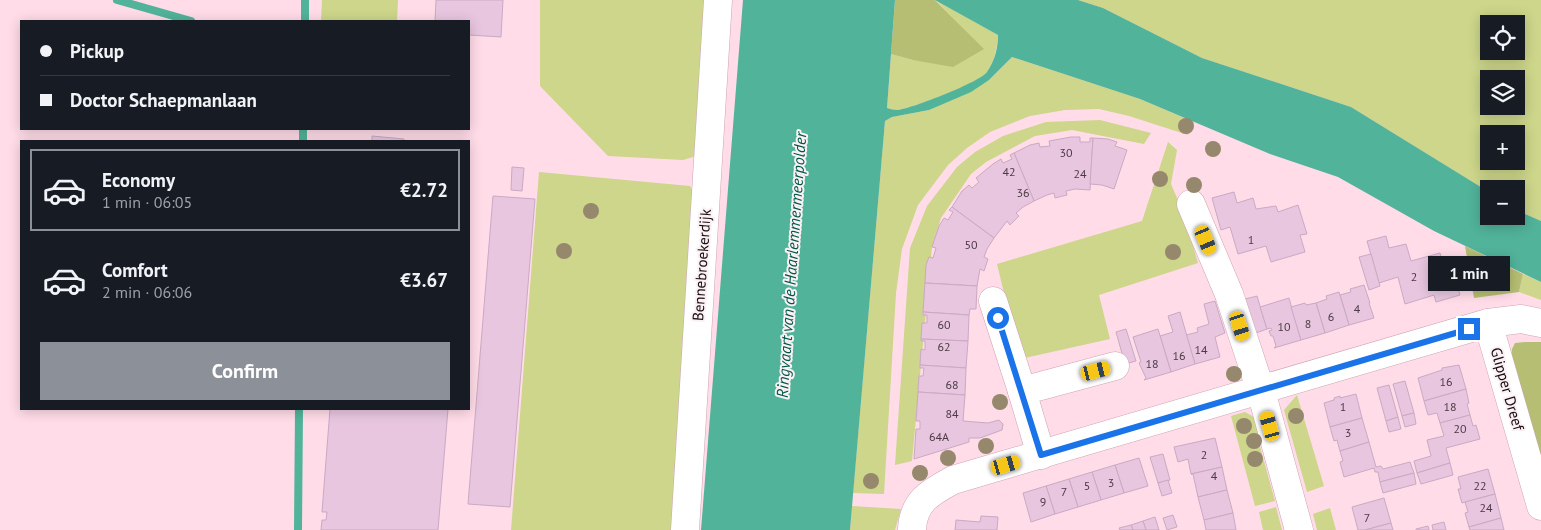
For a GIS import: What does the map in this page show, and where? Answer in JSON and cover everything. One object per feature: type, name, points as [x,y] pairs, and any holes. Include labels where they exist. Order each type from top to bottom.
[{"type":"street","name":"Bennebroekerdijk","points":[[685,530],[718,0]]},
{"type":"street","points":[[1191,204],[1229,294],[1260,391],[1299,530]]},
{"type":"street","points":[[993,301],[1041,455]]},
{"type":"street","points":[[912,530],[917,508],[926,496],[954,480],[1488,323],[1521,319],[1541,323]]},
{"type":"street","name":"Glipper Dreef","points":[[1488,323],[1541,506]]},
{"type":"street","points":[[1022,390],[1115,366]]},
{"type":"shaded area","points":[[322,0],[398,0],[397,20],[321,20]]},
{"type":"shaded area","points":[[540,0],[708,0],[698,153],[693,157],[683,160],[608,156],[540,86]]},
{"type":"shaded area","points":[[895,0],[935,0],[984,49],[953,67],[891,54]]},
{"type":"shaded area","points":[[936,0],[998,35],[992,63],[982,77],[960,88],[906,108],[898,110],[887,108],[891,54],[913,60],[983,49]]},
{"type":"shaded area","points":[[1078,0],[1541,0],[1541,221],[1525,214],[1525,180],[1480,180],[1480,186],[1351,107],[1202,58],[1103,8]]},
{"type":"shaded area","points":[[1012,57],[1140,99],[1194,122],[1188,135],[1129,116],[1099,109],[1065,110],[1030,116],[990,132],[967,148],[948,165],[918,205],[902,249],[896,293],[884,494],[853,493],[885,121],[892,117],[929,110],[989,80]]},
{"type":"shaded area","points":[[1100,120],[1151,133],[1144,144],[1072,130],[1035,136],[986,162],[971,174],[941,218],[932,247],[912,461],[895,465],[910,248],[927,206],[957,167],[975,152],[1003,136],[1046,122]]},
{"type":"shaded area","points":[[1168,142],[1177,150],[1171,184],[1183,212],[1198,263],[1099,295],[1110,339],[1020,359],[997,264],[1142,221]]},
{"type":"shaded area","points":[[539,172],[690,186],[695,194],[674,530],[511,530]]},
{"type":"shaded area","points":[[1465,246],[1523,274],[1519,292],[1474,298]]},
{"type":"shaded area","points":[[1523,274],[1541,282],[1541,300],[1519,292]]},
{"type":"shaded area","points":[[1541,342],[1541,468],[1511,365],[1512,349],[1515,343]]},
{"type":"shaded area","points":[[1297,395],[1324,486],[1307,492],[1284,410]]},
{"type":"shaded area","points":[[1245,412],[1259,420],[1266,439],[1259,443],[1275,501],[1255,506],[1231,416]]},
{"type":"shaded area","points":[[852,506],[901,509],[895,530],[850,530]]},
{"type":"shaded area","points":[[1276,507],[1282,530],[1263,530],[1259,512]]},
{"type":"shaded area","points":[[1330,508],[1336,530],[1317,530],[1313,514]]},
{"type":"water","name":"Ringvaart van de Haarlemmermeerpolder","points":[[743,0],[895,0],[887,108],[898,110],[931,100],[972,82],[987,72],[994,58],[998,35],[935,0],[1078,0],[1103,8],[1202,58],[1351,107],[1480,186],[1480,225],[1525,225],[1525,214],[1541,221],[1541,282],[1434,231],[1338,177],[1270,154],[1140,99],[1012,57],[989,80],[971,92],[929,110],[892,117],[885,121],[850,530],[701,530]]},
{"type":"building","points":[[436,0],[503,0],[501,37],[470,35],[470,20],[435,20]]},
{"type":"building","points":[[372,136],[404,139],[404,140],[372,140]]},
{"type":"building","points":[[1080,137],[1080,142],[1090,142],[1090,138],[1093,138],[1090,190],[1075,189],[1066,191],[1067,195],[1055,198],[1054,193],[1034,201],[1014,153],[1030,145],[1039,143],[1040,147],[1050,146],[1049,141]]},
{"type":"building","points":[[1093,138],[1117,142],[1115,146],[1127,150],[1114,189],[1090,184]]},
{"type":"building","points":[[1014,153],[1034,201],[1016,213],[1019,216],[1010,225],[1007,221],[994,238],[952,207],[962,191],[969,185],[972,188],[979,182],[976,178],[1001,159],[1003,163],[1012,159],[1010,155]]},
{"type":"building","points":[[512,167],[524,168],[522,191],[511,190]]},
{"type":"building","points":[[1234,192],[1237,203],[1253,198],[1256,209],[1276,206],[1278,212],[1298,205],[1307,234],[1300,235],[1305,252],[1271,262],[1266,246],[1238,254],[1230,227],[1221,230],[1212,198]]},
{"type":"building","points":[[493,196],[535,199],[510,507],[468,504]]},
{"type":"building","points":[[952,207],[994,238],[984,257],[988,259],[984,271],[980,269],[977,286],[925,283],[926,265],[929,257],[933,258],[936,248],[932,247],[939,226],[944,218],[948,220],[953,212],[949,210]]},
{"type":"building","points":[[1386,236],[1389,248],[1406,244],[1411,261],[1440,253],[1446,276],[1454,274],[1460,295],[1436,302],[1434,295],[1405,304],[1398,277],[1379,283],[1367,241]]},
{"type":"building","points":[[1371,254],[1380,286],[1369,290],[1359,257]]},
{"type":"building","points":[[925,283],[977,286],[976,309],[970,309],[969,315],[923,312]]},
{"type":"building","points":[[1364,285],[1374,318],[1349,325],[1340,295],[1351,292],[1350,289]]},
{"type":"building","points":[[1339,292],[1349,325],[1325,333],[1316,303],[1327,299],[1326,296]]},
{"type":"building","points":[[1257,296],[1267,329],[1256,333],[1245,299]]},
{"type":"building","points":[[1289,298],[1301,340],[1274,348],[1276,346],[1273,336],[1271,336],[1269,331],[1272,330],[1271,328],[1267,329],[1260,307]]},
{"type":"building","points":[[1215,301],[1225,333],[1215,337],[1220,357],[1195,364],[1186,335],[1198,332],[1197,328],[1209,324],[1204,304]]},
{"type":"building","points":[[1305,303],[1306,305],[1316,303],[1325,333],[1301,340],[1291,307]]},
{"type":"building","points":[[923,312],[969,315],[968,341],[921,339],[922,323],[927,323],[927,315],[923,315]]},
{"type":"building","points":[[1180,312],[1195,364],[1171,372],[1160,336],[1173,332],[1168,316]]},
{"type":"building","points":[[1126,329],[1136,361],[1125,364],[1116,332]]},
{"type":"building","points":[[1158,329],[1171,372],[1144,380],[1146,378],[1139,363],[1141,362],[1133,337]]},
{"type":"building","points":[[921,339],[968,341],[966,368],[920,365],[921,349],[925,350],[925,341],[921,341]]},
{"type":"building","points":[[920,365],[966,368],[965,395],[918,392],[919,376],[923,376],[924,368],[920,368]]},
{"type":"building","points":[[1459,365],[1466,389],[1424,401],[1418,378],[1442,370],[1442,368]]},
{"type":"building","points":[[1405,381],[1414,413],[1402,416],[1393,384]]},
{"type":"building","points":[[1389,385],[1398,417],[1386,421],[1377,388]]},
{"type":"building","points":[[1466,389],[1470,415],[1440,423],[1437,413],[1428,415],[1424,401]]},
{"type":"building","points":[[918,392],[965,395],[963,421],[988,423],[999,420],[1003,424],[1002,430],[980,438],[969,438],[969,442],[914,459],[916,429],[920,429],[920,421],[916,421]]},
{"type":"building","points":[[1356,394],[1362,418],[1330,427],[1324,403],[1340,396],[1340,398]]},
{"type":"building","points":[[330,410],[448,410],[438,530],[321,530],[322,520],[326,520],[327,512],[322,512]]},
{"type":"building","points":[[1414,413],[1416,424],[1405,427],[1402,416]]},
{"type":"building","points":[[1470,415],[1473,426],[1476,425],[1480,439],[1446,448],[1450,463],[1417,473],[1414,461],[1431,456],[1427,440],[1444,436],[1440,423]]},
{"type":"building","points":[[1398,417],[1401,429],[1389,432],[1386,421]]},
{"type":"building","points":[[1362,418],[1369,442],[1340,451],[1337,440],[1334,441],[1330,427]]},
{"type":"building","points":[[1215,438],[1222,467],[1191,474],[1188,459],[1178,462],[1174,447]]},
{"type":"building","points":[[1369,442],[1376,467],[1381,466],[1383,469],[1410,462],[1414,473],[1380,482],[1378,472],[1375,472],[1374,468],[1344,477],[1340,462],[1343,461],[1340,451]]},
{"type":"building","points":[[1163,454],[1170,480],[1158,483],[1150,457]]},
{"type":"building","points":[[1139,458],[1148,486],[1124,493],[1115,465]]},
{"type":"building","points":[[1450,463],[1453,475],[1421,484],[1417,473]]},
{"type":"building","points":[[1115,465],[1124,493],[1101,500],[1092,472]]},
{"type":"building","points":[[1222,467],[1227,490],[1198,497],[1193,474],[1191,474]]},
{"type":"building","points":[[1488,469],[1495,494],[1462,503],[1458,489],[1461,489],[1458,477]]},
{"type":"building","points":[[1092,472],[1101,500],[1078,507],[1069,479]]},
{"type":"building","points":[[1414,473],[1416,484],[1383,493],[1380,482]]},
{"type":"building","points":[[1069,479],[1078,507],[1055,514],[1046,486]]},
{"type":"building","points":[[1168,480],[1172,493],[1162,496],[1158,483]]},
{"type":"building","points":[[1046,486],[1055,514],[1031,522],[1023,493]]},
{"type":"building","points":[[1227,490],[1233,513],[1204,520],[1198,497]]},
{"type":"building","points":[[1495,494],[1501,518],[1469,527],[1465,513],[1468,512],[1465,502]]},
{"type":"building","points":[[1384,498],[1391,523],[1358,530],[1352,507]]},
{"type":"building","points":[[1233,513],[1236,530],[1206,530],[1204,520]]},
{"type":"building","points":[[1173,515],[1177,527],[1167,530],[1163,518]]},
{"type":"building","points":[[981,516],[998,517],[997,530],[955,530],[956,520],[980,522]]},
{"type":"building","points":[[1155,517],[1159,530],[1146,530],[1143,521]]},
{"type":"building","points":[[1501,518],[1504,530],[1470,530],[1469,527]]},
{"type":"building","points":[[1143,521],[1146,530],[1133,530],[1131,525]]},
{"type":"building","points":[[1444,522],[1446,530],[1433,530],[1432,525]]},
{"type":"building","points":[[1391,523],[1393,530],[1365,530]]},
{"type":"building","points":[[1131,525],[1133,530],[1120,530],[1119,528]]},
{"type":"building","points":[[1428,526],[1429,530],[1416,530],[1416,529]]},
{"type":"waterway","points":[[117,0],[187,20]]},
{"type":"waterway","points":[[305,0],[305,20]]},
{"type":"waterway","points":[[303,130],[303,140]]},
{"type":"waterway","points":[[298,530],[299,410]]},
{"type":"route","points":[[998,318],[1041,455],[1469,329]]}]
